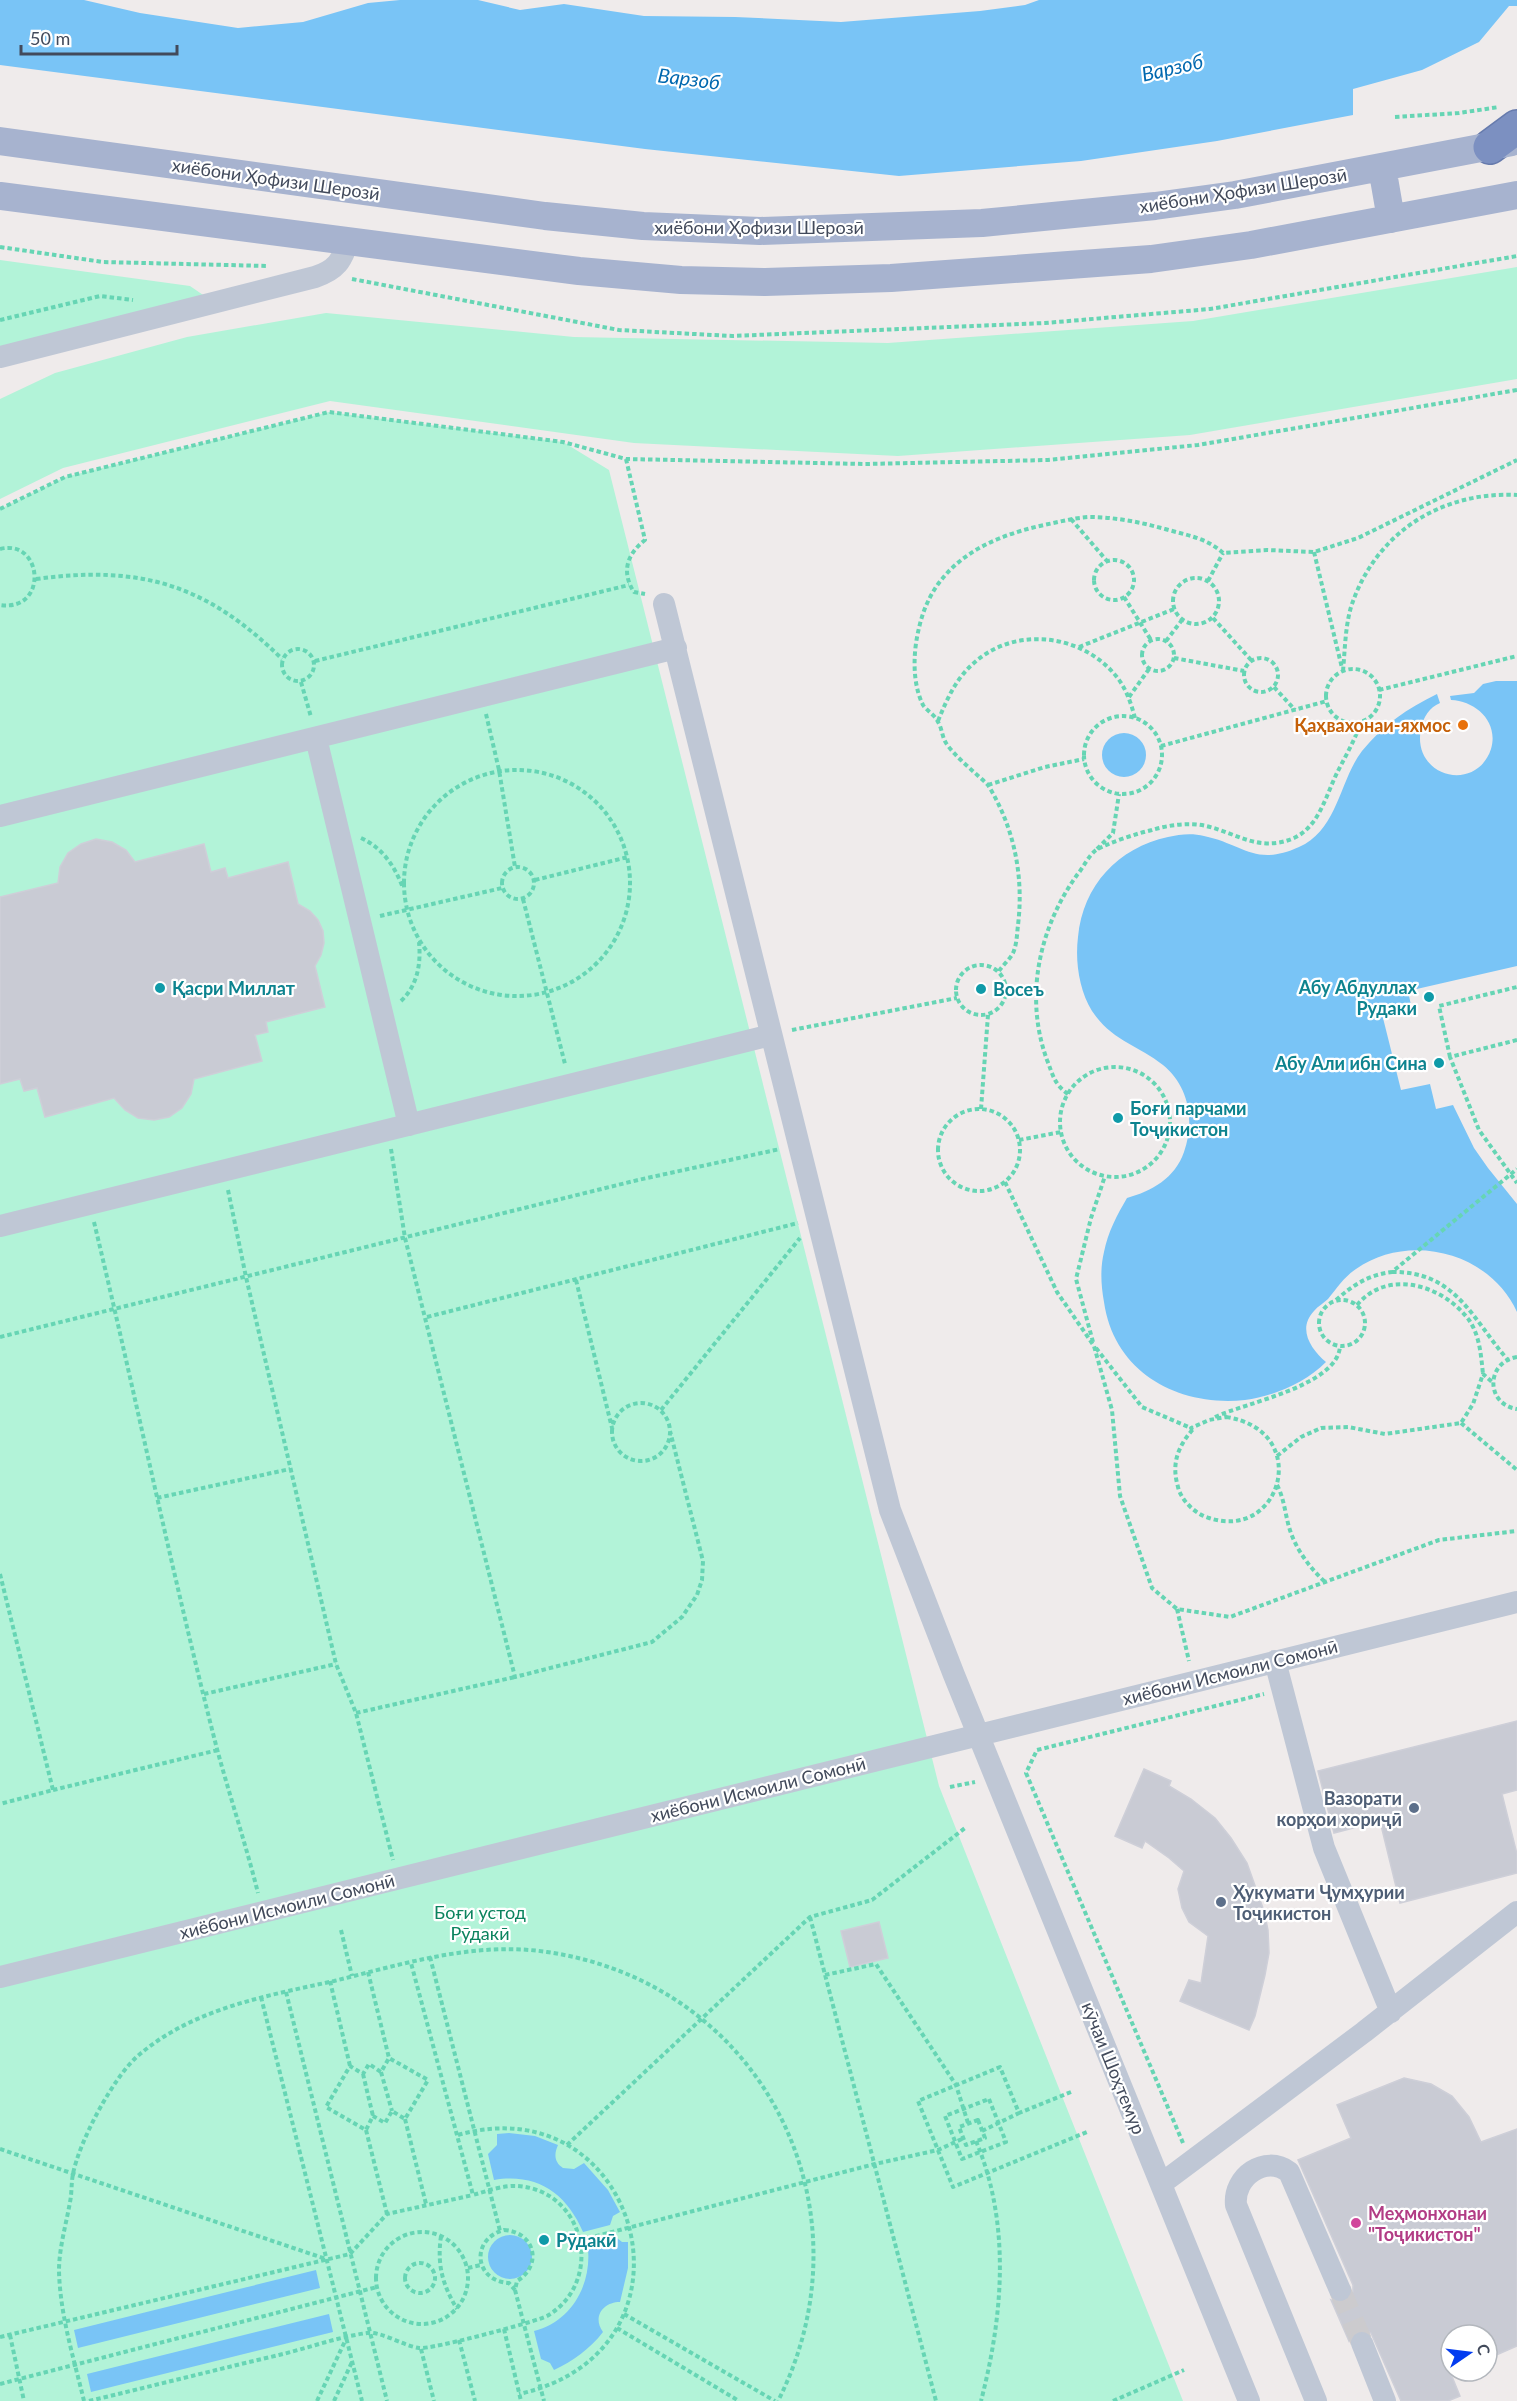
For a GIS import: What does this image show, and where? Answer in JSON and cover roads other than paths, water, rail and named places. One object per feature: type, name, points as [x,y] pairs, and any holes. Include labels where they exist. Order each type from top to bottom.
[{"type":"highway","points":[[1504,144],[1511,116]]},
{"type":"main road","name":"хиёбони Ҳофизи Шерозӣ","points":[[0,141],[556,217],[653,227],[749,231],[982,223],[1208,200],[1504,144]]},
{"type":"main road","points":[[1382,167],[1391,219]]},
{"type":"main road","points":[[0,196],[579,271],[681,280],[765,282],[891,278],[1151,259],[1251,245],[1517,195]]},
{"type":"street","points":[[0,357],[326,274],[340,263],[348,241]]},
{"type":"street","name":"кӯчаи Шоҳтемур","points":[[664,604],[890,1510],[1249,2401]]},
{"type":"street","points":[[0,816],[676,648]]},
{"type":"street","points":[[316,738],[381,1015],[398,1128]]},
{"type":"street","points":[[0,1226],[771,1035]]},
{"type":"street","name":"хиёбони Исмоили Сомонӣ","points":[[0,1977],[1517,1602]]},
{"type":"street","points":[[1275,1661],[1324,1848],[1391,2012]]},
{"type":"street","points":[[1161,2184],[1391,2012],[1517,1912]]},
{"type":"street","points":[[1316,2401],[1236,2205],[1237,2188],[1246,2175],[1265,2166],[1274,2165],[1281,2166],[1288,2172],[1340,2290]]},
{"type":"street","points":[[1362,2343],[1385,2401]]},
{"type":"water","name":"Варзоб","points":[[0,0],[84,0],[140,13],[238,28],[303,22],[368,3],[400,0],[478,0],[520,10],[564,4],[644,16],[841,22],[980,11],[1025,5],[1039,0],[1517,0],[1517,6],[1509,6],[1479,42],[1422,70],[1353,89],[1353,115],[1217,141],[1081,161],[899,176],[645,149],[0,65]]},
{"type":"water","points":[[1496,681],[1517,681],[1517,966],[1408,991],[1412,1010],[1383,1018],[1401,1090],[1430,1084],[1436,1109],[1453,1105],[1474,1148],[1517,1204],[1517,1312],[1505,1291],[1488,1275],[1468,1262],[1446,1254],[1423,1251],[1400,1252],[1377,1258],[1356,1269],[1314,1311],[1309,1318],[1306,1332],[1315,1351],[1326,1362],[1309,1376],[1278,1392],[1245,1400],[1220,1401],[1173,1391],[1153,1380],[1135,1366],[1121,1348],[1110,1327],[1103,1296],[1101,1271],[1108,1238],[1127,1198],[1145,1192],[1162,1182],[1180,1161],[1187,1140],[1189,1116],[1184,1094],[1172,1073],[1154,1058],[1108,1029],[1088,1003],[1081,985],[1077,956],[1081,918],[1087,901],[1095,885],[1119,860],[1150,842],[1168,837],[1186,834],[1200,835],[1250,852],[1271,855],[1299,847],[1322,829],[1330,817],[1354,763],[1378,733],[1396,718],[1437,694],[1440,703],[1428,713],[1421,728],[1421,745],[1426,758],[1435,768],[1447,774],[1460,775],[1472,772],[1483,763],[1491,749],[1492,730],[1477,709],[1469,704],[1451,700],[1450,696],[1474,693],[1483,684]]},
{"type":"water","points":[[1124,733],[1140,739],[1146,755],[1140,771],[1124,777],[1108,771],[1102,755],[1108,739]]},
{"type":"water","points":[[497,2134],[535,2136],[558,2145],[556,2158],[563,2168],[574,2169],[584,2163],[608,2190],[620,2212],[613,2216],[610,2225],[583,2232],[568,2206],[548,2189],[524,2180],[494,2180],[488,2154],[497,2145]]},
{"type":"water","points":[[612,2234],[622,2242],[628,2242],[628,2268],[620,2302],[609,2305],[601,2311],[599,2321],[603,2332],[593,2344],[574,2359],[554,2370],[550,2363],[541,2359],[534,2331],[560,2318],[578,2297],[587,2270],[587,2241]]},
{"type":"water","points":[[510,2235],[525,2242],[532,2257],[525,2272],[510,2279],[495,2272],[488,2257],[495,2242]]},
{"type":"water","points":[[316,2270],[320,2288],[78,2348],[74,2330]]},
{"type":"water","points":[[329,2314],[333,2332],[91,2392],[87,2374]]},
{"type":"tunnel","points":[[1340,2290],[1362,2343]]},
{"type":"place","name":"Қаҳвахонаи-яхмос","points":[[1463,725]]},
{"type":"place","name":"Қасри Миллат","points":[[160,988]]},
{"type":"place","name":"Восеъ","points":[[981,989]]},
{"type":"place","name":"Абу Абдуллах Рудаки","points":[[1429,997]]},
{"type":"place","name":"Абу Али ибн Сина","points":[[1439,1063]]},
{"type":"place","name":"Боғи парчами Тоҷикистон","points":[[1118,1118]]},
{"type":"place","name":"Вазорати корҳои хориҷӣ","points":[[1414,1808]]},
{"type":"place","name":"Ҳукумати Ҷумҳурии Тоҷикистон","points":[[1221,1902]]},
{"type":"place","name":"Меҳмонхонаи \"Тоҷикистон\"","points":[[1356,2223]]},
{"type":"place","name":"Рӯдакӣ","points":[[544,2240]]},
{"type":"park label","name":"Боғи устод Рӯдакӣ","points":[[480,1922]]}]
